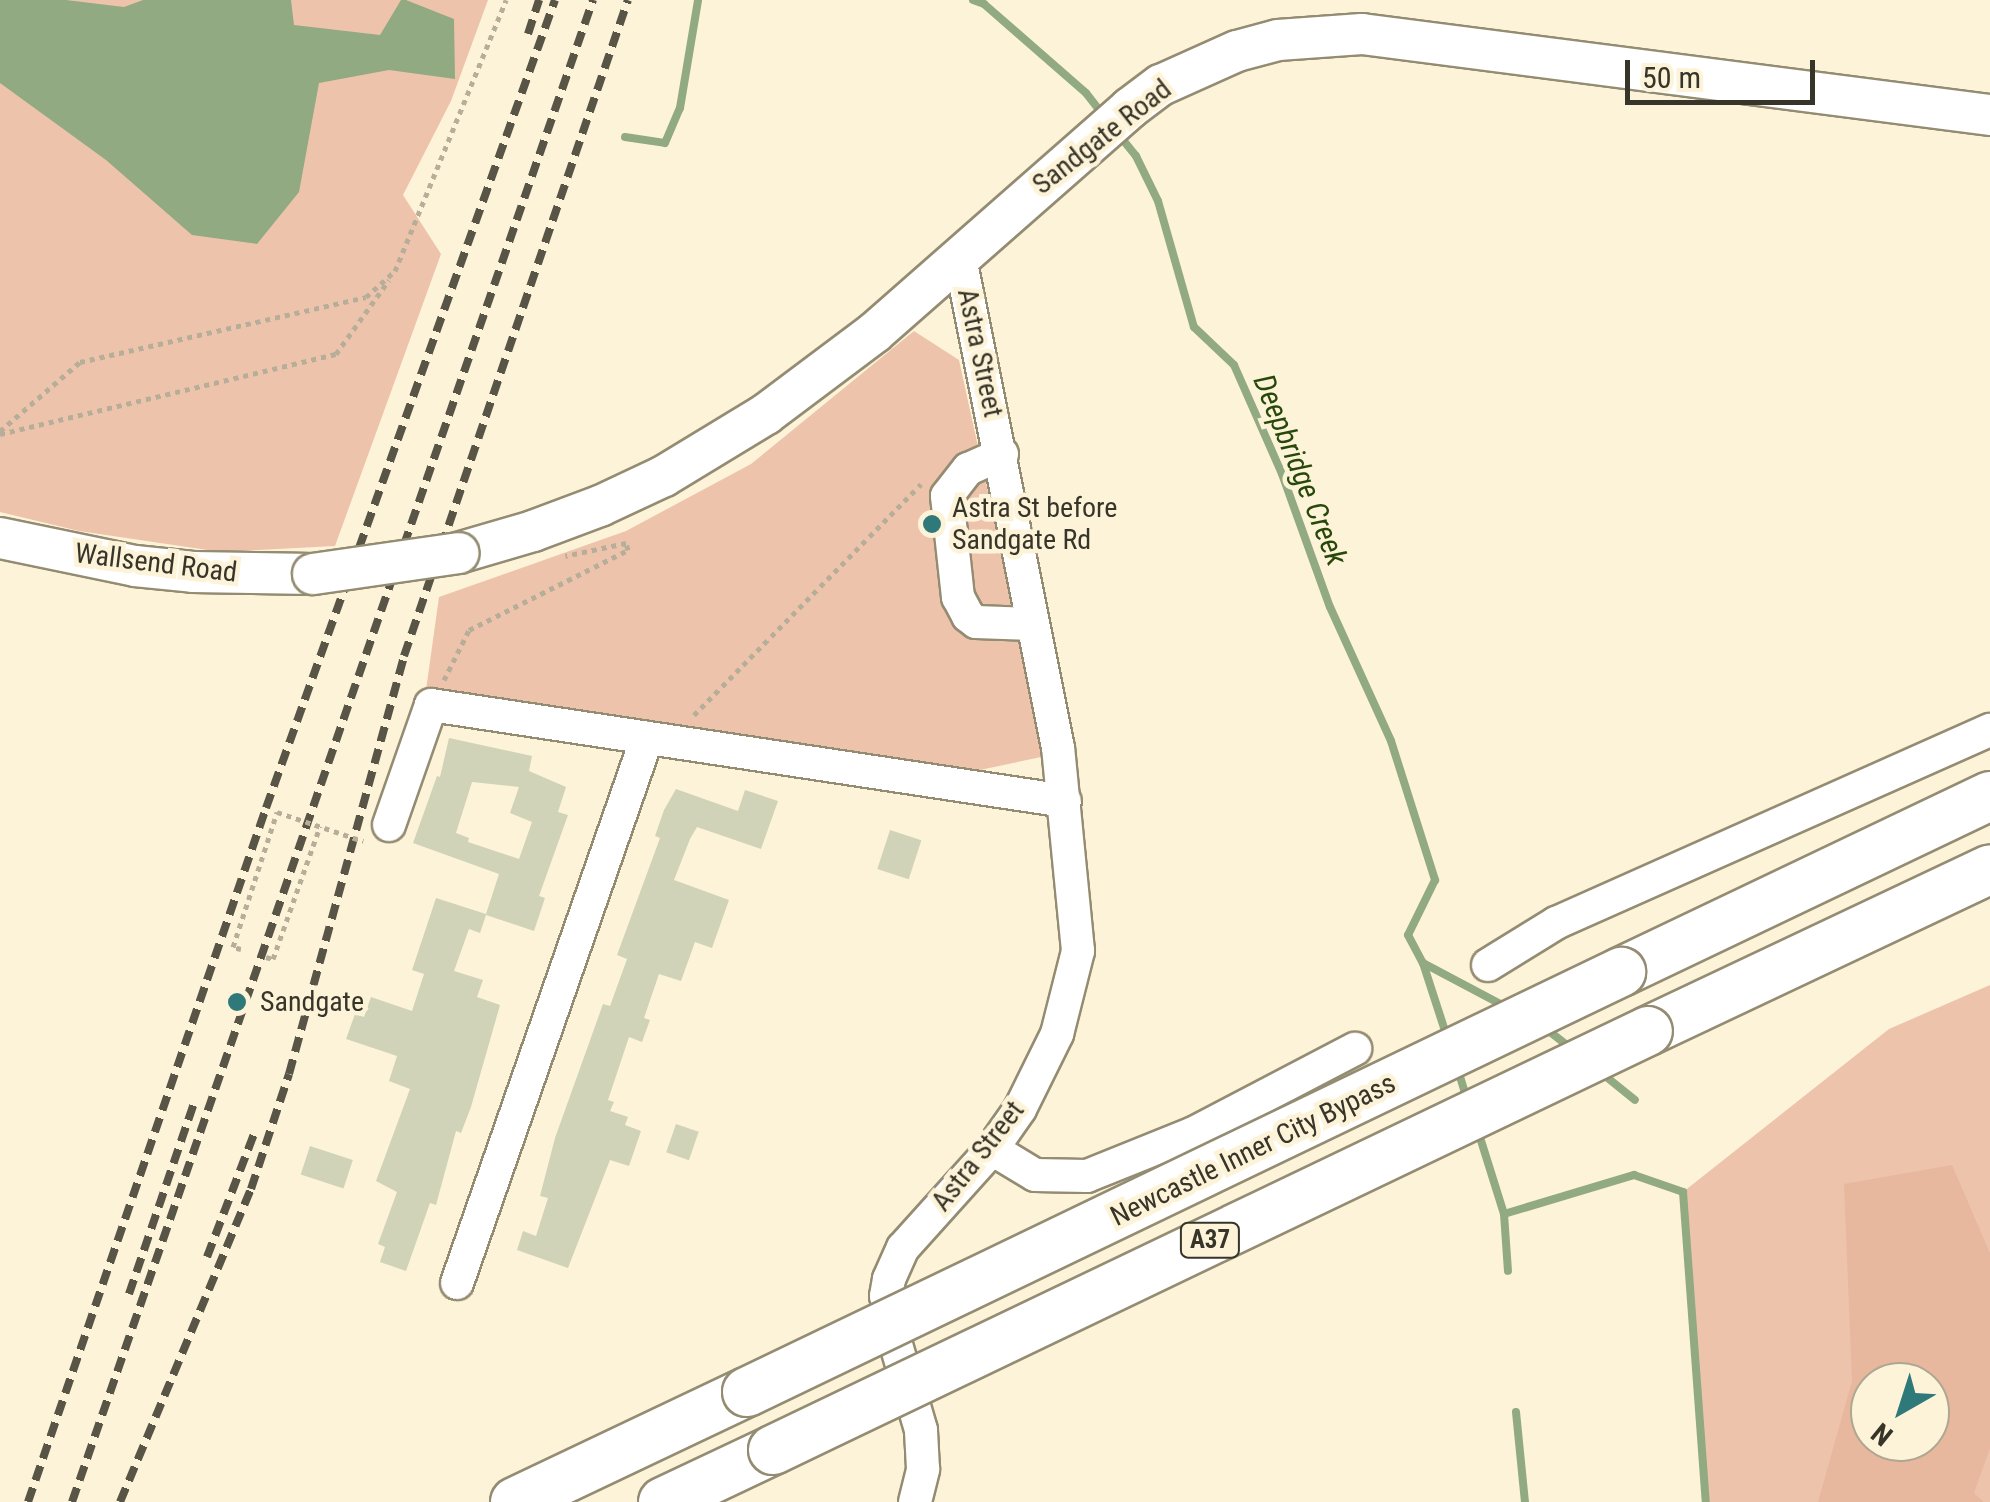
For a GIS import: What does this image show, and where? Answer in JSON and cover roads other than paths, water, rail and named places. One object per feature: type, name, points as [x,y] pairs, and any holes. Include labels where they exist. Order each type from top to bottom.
[{"type":"highway","name":"Newcastle Inner City Bypass","points":[[515,1502],[1990,796]]},
{"type":"highway","name":"A37","points":[[663,1502],[1990,869]]},
{"type":"main road","name":"Sandgate Road","points":[[313,574],[458,553],[534,531],[600,506],[716,446],[874,333],[1130,108],[1161,86],[1236,50],[1292,38],[1362,34],[1990,115]]},
{"type":"main road","name":"Wallsend Road","points":[[0,538],[154,568],[313,574]]},
{"type":"street","name":"Astra Street","points":[[915,1502],[924,1470],[922,1440],[888,1313],[889,1279],[903,1248],[992,1149],[1041,1070],[1070,992],[1078,951],[1064,802],[1002,454],[960,258]]},
{"type":"street","points":[[1002,454],[959,476],[948,496],[958,596],[968,616],[976,622],[1032,624]]},
{"type":"street","points":[[376,833],[431,706],[1064,802]]},
{"type":"street","points":[[1488,965],[1556,923],[1990,730]]},
{"type":"street","points":[[457,1283],[657,740]]},
{"type":"street","points":[[992,1149],[1036,1175],[1087,1176],[1194,1133],[1356,1050]]},
{"type":"waterway","name":"Deepbridge Creek","points":[[625,137],[665,143],[680,108],[698,0]]},
{"type":"waterway","name":"Deepbridge Creek","points":[[973,0],[984,4],[1086,93],[1104,116]]},
{"type":"waterway","name":"Deepbridge Creek","points":[[1119,135],[1136,156],[1158,201],[1194,327],[1234,365],[1282,474],[1330,607],[1391,741],[1435,880],[1408,935],[1423,963]]},
{"type":"waterway","points":[[1447,1037],[1423,963],[1506,1007]]},
{"type":"waterway","points":[[1545,1028],[1573,1050]]},
{"type":"waterway","points":[[1458,1070],[1467,1099]]},
{"type":"waterway","points":[[1599,1071],[1635,1100]]},
{"type":"waterway","points":[[1478,1131],[1504,1214],[1634,1175],[1683,1192],[1706,1502]]},
{"type":"waterway","points":[[1504,1214],[1508,1271]]},
{"type":"waterway","points":[[1516,1412],[1525,1502]]},
{"type":"railway","points":[[528,34],[539,0]]},
{"type":"railway","points":[[28,1502],[266,808],[555,0]]},
{"type":"railway","points":[[72,1502],[593,0]]},
{"type":"railway","points":[[120,1502],[251,1189],[289,1074],[404,656],[628,0]]},
{"type":"railway","points":[[129,1294],[195,1100]]},
{"type":"railway","points":[[207,1257],[255,1131]]},
{"type":"place","name":"Astra St before Sandgate Rd","points":[[932,524]]},
{"type":"place","name":"Sandgate","points":[[237,1002]]}]
